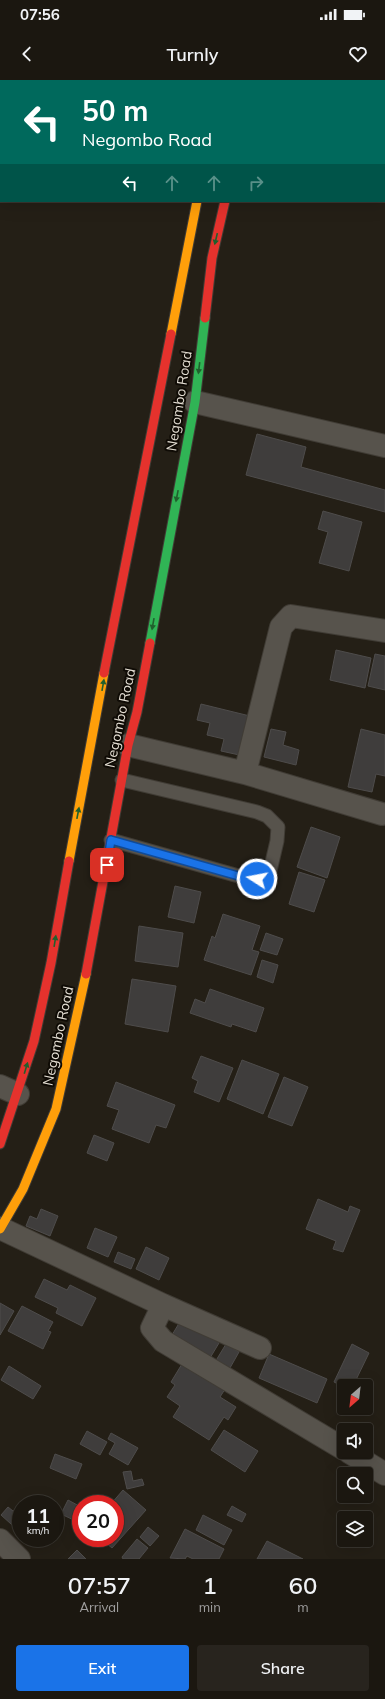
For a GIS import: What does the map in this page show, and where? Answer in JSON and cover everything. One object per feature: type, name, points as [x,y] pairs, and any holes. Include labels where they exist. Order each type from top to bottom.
[{"type":"main road","name":"Negombo Road","points":[[0,1144],[9,1090],[34,1042],[51,963],[69,859],[123,576],[197,202]]},
{"type":"main road","name":"Negombo Road","points":[[0,1229],[23,1189],[56,1109],[87,968],[128,745],[137,712],[195,402],[212,258],[225,202]]},
{"type":"street","points":[[195,402],[385,446]]},
{"type":"street","points":[[245,773],[281,627],[291,616],[385,631]]},
{"type":"street","points":[[128,745],[245,773],[382,814]]},
{"type":"street","points":[[0,1229],[163,1305],[260,1348]]},
{"type":"street","points":[[163,1305],[152,1328],[163,1341],[337,1445]]},
{"type":"street","points":[[360,1459],[385,1474]]},
{"type":"street","points":[[0,1540],[19,1559]]},
{"type":"lane","points":[[111,840],[242,877],[257,879],[269,875],[277,841],[278,827],[267,816],[257,812],[122,780]]},
{"type":"building","points":[[257,434],[306,447],[301,467],[385,490],[385,512],[246,475]]},
{"type":"building","points":[[323,511],[362,522],[349,571],[319,563],[328,532],[318,529]]},
{"type":"building","points":[[336,650],[371,658],[365,688],[330,680]]},
{"type":"building","points":[[375,654],[385,656],[385,690],[368,686]]},
{"type":"building","points":[[201,704],[254,717],[244,756],[221,751],[224,739],[207,735],[210,723],[197,720]]},
{"type":"building","points":[[271,729],[286,732],[283,745],[299,750],[296,765],[264,757]]},
{"type":"building","points":[[361,729],[385,735],[385,776],[376,774],[372,792],[348,787]]},
{"type":"building","points":[[311,827],[340,837],[327,878],[297,867]]},
{"type":"building","points":[[299,872],[325,880],[314,912],[289,904]]},
{"type":"building","points":[[175,886],[201,892],[194,923],[168,917]]},
{"type":"building","points":[[223,914],[260,926],[252,950],[259,952],[251,975],[204,960],[212,936],[215,938]]},
{"type":"building","points":[[139,926],[183,933],[178,967],[135,961]]},
{"type":"building","points":[[266,933],[283,939],[277,955],[260,950]]},
{"type":"building","points":[[262,960],[278,965],[273,983],[257,977]]},
{"type":"building","points":[[132,979],[176,986],[168,1032],[125,1024]]},
{"type":"building","points":[[210,989],[264,1008],[256,1032],[232,1024],[231,1027],[190,1013],[195,999],[205,1003]]},
{"type":"building","points":[[201,1056],[233,1068],[219,1102],[194,1092],[198,1081],[192,1078]]},
{"type":"building","points":[[242,1060],[279,1074],[263,1114],[227,1099]]},
{"type":"building","points":[[284,1077],[308,1087],[292,1126],[268,1117]]},
{"type":"building","points":[[116,1082],[175,1105],[166,1128],[156,1125],[149,1143],[112,1129],[119,1110],[107,1106]]},
{"type":"building","points":[[94,1135],[114,1143],[107,1161],[87,1153]]},
{"type":"building","points":[[318,1199],[348,1212],[350,1206],[360,1210],[343,1252],[333,1249],[336,1241],[306,1229]]},
{"type":"building","points":[[41,1209],[58,1216],[50,1236],[26,1226],[30,1216],[37,1219]]},
{"type":"building","points":[[95,1228],[117,1237],[108,1257],[87,1248]]},
{"type":"building","points":[[146,1247],[169,1258],[159,1280],[136,1269]]},
{"type":"building","points":[[118,1252],[135,1259],[131,1269],[114,1262]]},
{"type":"building","points":[[44,1279],[67,1290],[70,1285],[96,1298],[82,1326],[56,1313],[58,1308],[35,1297]]},
{"type":"building","points":[[0,1303],[14,1311],[0,1335]]},
{"type":"building","points":[[22,1306],[53,1322],[48,1331],[51,1332],[43,1349],[8,1331]]},
{"type":"building","points":[[184,1315],[222,1338],[207,1363],[169,1340]]},
{"type":"building","points":[[226,1344],[239,1352],[226,1375],[212,1367]]},
{"type":"building","points":[[352,1344],[369,1353],[356,1379],[337,1379],[337,1384],[334,1382]]},
{"type":"building","points":[[269,1354],[327,1379],[317,1403],[259,1378]]},
{"type":"building","points":[[185,1359],[227,1386],[220,1397],[236,1407],[228,1420],[224,1417],[209,1440],[173,1417],[180,1406],[167,1397],[175,1385],[171,1382]]},
{"type":"building","points":[[9,1366],[41,1386],[33,1399],[1,1380]]},
{"type":"building","points":[[224,1430],[258,1451],[245,1472],[211,1450]]},
{"type":"building","points":[[87,1431],[107,1442],[100,1455],[80,1444]]},
{"type":"building","points":[[111,1433],[138,1448],[128,1465],[109,1454],[115,1443],[108,1439]]},
{"type":"building","points":[[55,1454],[82,1464],[76,1479],[50,1468]]},
{"type":"building","points":[[131,1471],[133,1481],[142,1479],[144,1485],[127,1489],[123,1472]]},
{"type":"building","points":[[123,1490],[146,1510],[124,1535],[124,1495],[119,1495]]},
{"type":"building","points":[[68,1500],[72,1502],[72,1519],[64,1515],[64,1508]]},
{"type":"building","points":[[232,1506],[246,1514],[242,1522],[227,1515]]},
{"type":"building","points":[[8,1507],[12,1510],[12,1525],[1,1515]]},
{"type":"building","points":[[203,1515],[232,1530],[224,1545],[196,1530]]},
{"type":"building","points":[[148,1527],[159,1536],[150,1546],[140,1537]]},
{"type":"building","points":[[185,1529],[224,1549],[219,1559],[193,1559],[187,1556],[185,1559],[170,1558]]},
{"type":"building","points":[[137,1539],[148,1548],[139,1559],[123,1559],[122,1557]]},
{"type":"building","points":[[267,1541],[303,1559],[257,1559]]},
{"type":"building","points":[[77,1550],[86,1559],[68,1559]]},
{"type":"traffic: fast","points":[[150,643],[195,402],[205,318]]},
{"type":"traffic: slow","points":[[171,334],[197,202]]},
{"type":"traffic: slow","points":[[69,861],[104,673]]},
{"type":"traffic: slow","points":[[0,1229],[23,1189],[56,1109],[86,974]]},
{"type":"traffic: jam","points":[[205,318],[212,258],[225,202]]},
{"type":"traffic: jam","points":[[104,673],[171,334]]},
{"type":"traffic: jam","points":[[86,974],[128,745],[137,712],[150,643]]},
{"type":"traffic: jam","points":[[0,1144],[34,1041],[51,963],[69,861]]},
{"type":"route","points":[[107,865],[111,840],[242,877],[257,879]]}]
